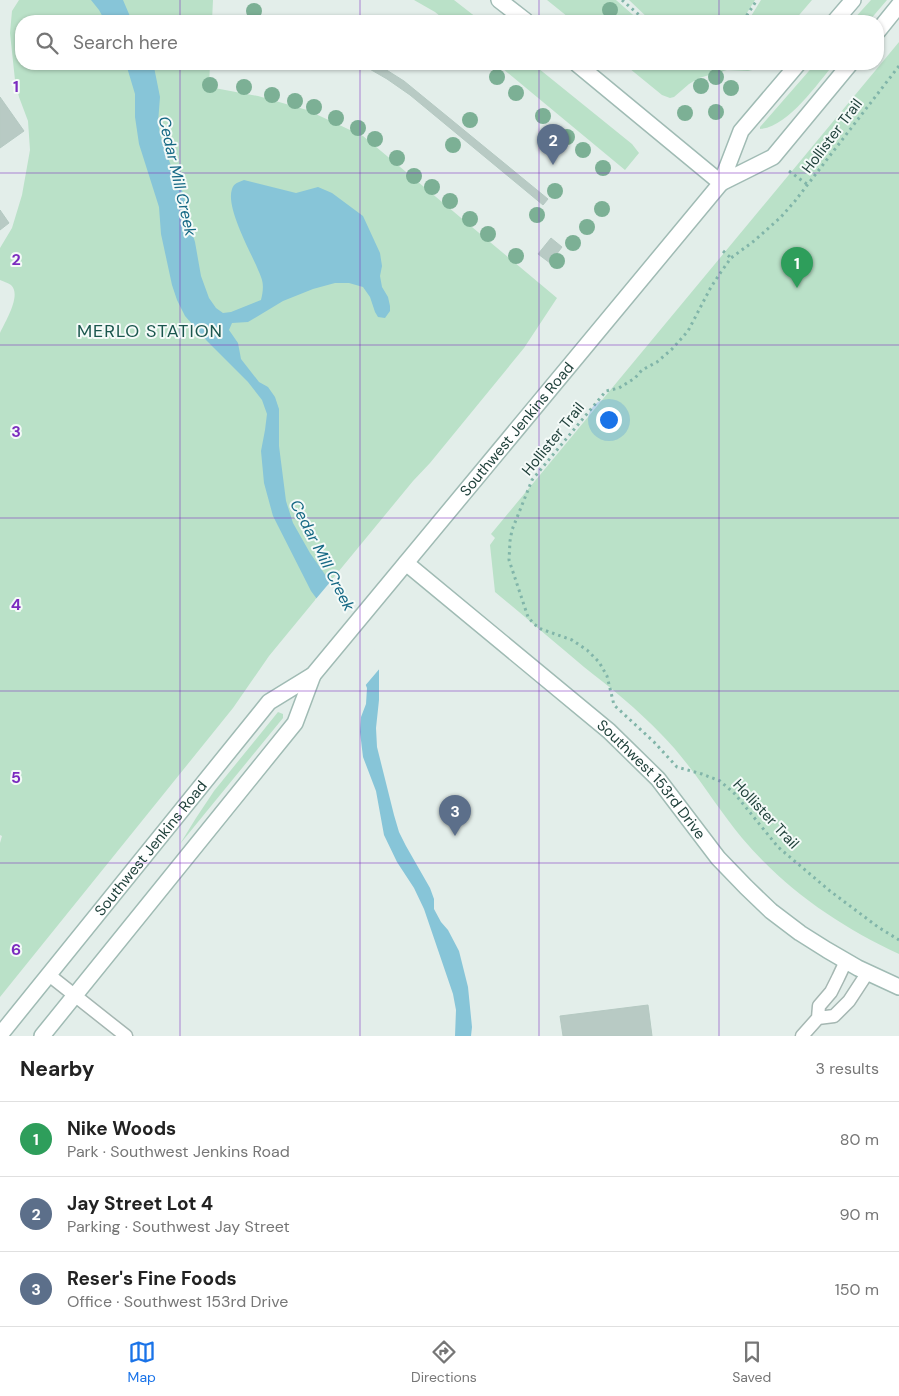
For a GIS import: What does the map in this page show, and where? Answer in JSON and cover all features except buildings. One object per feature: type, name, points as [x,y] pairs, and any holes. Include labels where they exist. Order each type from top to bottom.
[{"type":"main road","points":[[499,0],[518,15]]},
{"type":"main road","points":[[840,15],[853,0]]},
{"type":"main road","points":[[884,24],[899,5]]},
{"type":"main road","points":[[584,70],[721,183]]},
{"type":"main road","name":"Southwest Jenkins Road","points":[[42,1036],[295,723],[313,676],[721,183],[741,131],[793,70]]},
{"type":"main road","name":"Southwest Jenkins Road","points":[[721,183],[773,157],[845,70]]},
{"type":"main road","name":"Southwest 153rd Drive","points":[[406,563],[609,731],[658,780],[718,858],[771,911],[800,933],[846,961],[899,987]]},
{"type":"main road","name":"Southwest Jenkins Road","points":[[0,1035],[269,702],[313,676]]},
{"type":"lane","points":[[802,1036],[818,1018],[819,1006],[830,992],[846,961]]},
{"type":"lane","points":[[818,1018],[834,1016],[849,1001],[868,972]]},
{"type":"lane","points":[[49,975],[126,1036]]},
{"type":"path","points":[[622,0],[639,15]]},
{"type":"path","points":[[747,15],[757,0]]},
{"type":"path","name":"Hollister Trail","points":[[899,66],[809,186],[754,242],[731,258],[711,287],[688,331],[657,362],[642,370],[635,378],[619,388],[606,391],[532,480],[512,530],[509,560],[528,617],[541,629],[572,640],[600,662],[607,676],[614,705],[654,742],[677,767],[720,781],[735,794],[778,847],[830,891],[878,927],[899,940]]},
{"type":"path","points":[[789,170],[809,186]]},
{"type":"path","points":[[723,251],[731,258]]},
{"type":"green space","points":[[19,0],[213,0],[212,15],[15,15],[15,70],[210,70],[209,87],[258,96],[307,110],[363,136],[557,298],[524,348],[269,656],[233,708],[0,997],[0,843],[2,836],[0,835],[0,333],[12,309],[15,295],[11,285],[0,280],[0,248],[12,228],[22,195],[30,150],[28,121],[15,80],[10,33],[12,11]]},
{"type":"green space","points":[[414,0],[454,0],[473,15],[439,15]]},
{"type":"green space","points":[[547,0],[616,0],[633,15],[566,15]]},
{"type":"green space","points":[[629,0],[755,0],[746,15],[645,15]]},
{"type":"green space","points":[[761,0],[812,0],[799,15],[752,15]]},
{"type":"green space","points":[[871,0],[887,0],[874,15],[857,15]]},
{"type":"green space","points":[[899,42],[899,954],[855,931],[814,905],[776,874],[742,838],[683,759],[652,725],[624,699],[495,592],[490,545],[495,538],[491,534],[876,70],[884,70],[884,60]]},
{"type":"green space","points":[[504,70],[540,70],[632,144],[639,153],[625,170]]},
{"type":"green space","points":[[631,70],[727,70],[699,78],[674,97],[670,98],[662,95]]},
{"type":"green space","points":[[810,70],[829,70],[791,113],[771,126],[760,129]]},
{"type":"green space","points":[[278,712],[283,714],[283,718],[180,844],[214,791]]},
{"type":"water","points":[[91,0],[123,0],[129,15],[102,15]]},
{"type":"water","points":[[128,70],[155,70],[160,97],[158,123],[162,142],[184,195],[201,276],[209,298],[216,308],[223,313],[231,312],[261,300],[262,297],[262,280],[236,220],[231,198],[234,185],[244,180],[296,193],[318,187],[332,193],[363,216],[380,253],[382,287],[388,297],[390,306],[390,311],[385,318],[378,317],[370,297],[363,287],[349,283],[335,283],[313,289],[283,301],[248,322],[232,323],[229,330],[238,343],[241,359],[259,382],[268,387],[275,397],[279,409],[279,446],[286,501],[293,523],[310,553],[345,603],[379,669],[377,747],[394,815],[399,832],[430,888],[434,899],[434,909],[459,951],[468,987],[472,1027],[471,1036],[455,1036],[456,1010],[453,994],[424,909],[384,835],[376,791],[363,757],[360,732],[361,717],[366,704],[367,688],[354,656],[311,591],[273,516],[264,483],[261,451],[267,414],[262,400],[248,382],[185,316],[177,300],[161,234],[159,207],[139,144],[135,117],[135,94]]},
{"type":"pier","points":[[331,581],[347,602],[373,646],[381,667],[364,687],[351,658],[315,600]]},
{"type":"place","name":"Jay Street Lot 4","points":[[553,165]]},
{"type":"place","name":"Nike Woods","points":[[797,288]]},
{"type":"place","name":"Reser's Fine Foods","points":[[455,836]]},
{"type":"district","name":"MERLO STATION","points":[[150,331]]},
{"type":"water label","name":"Cedar Mill Creek","points":[[178,176]]},
{"type":"water label","name":"Cedar Mill Creek","points":[[323,555]]}]
